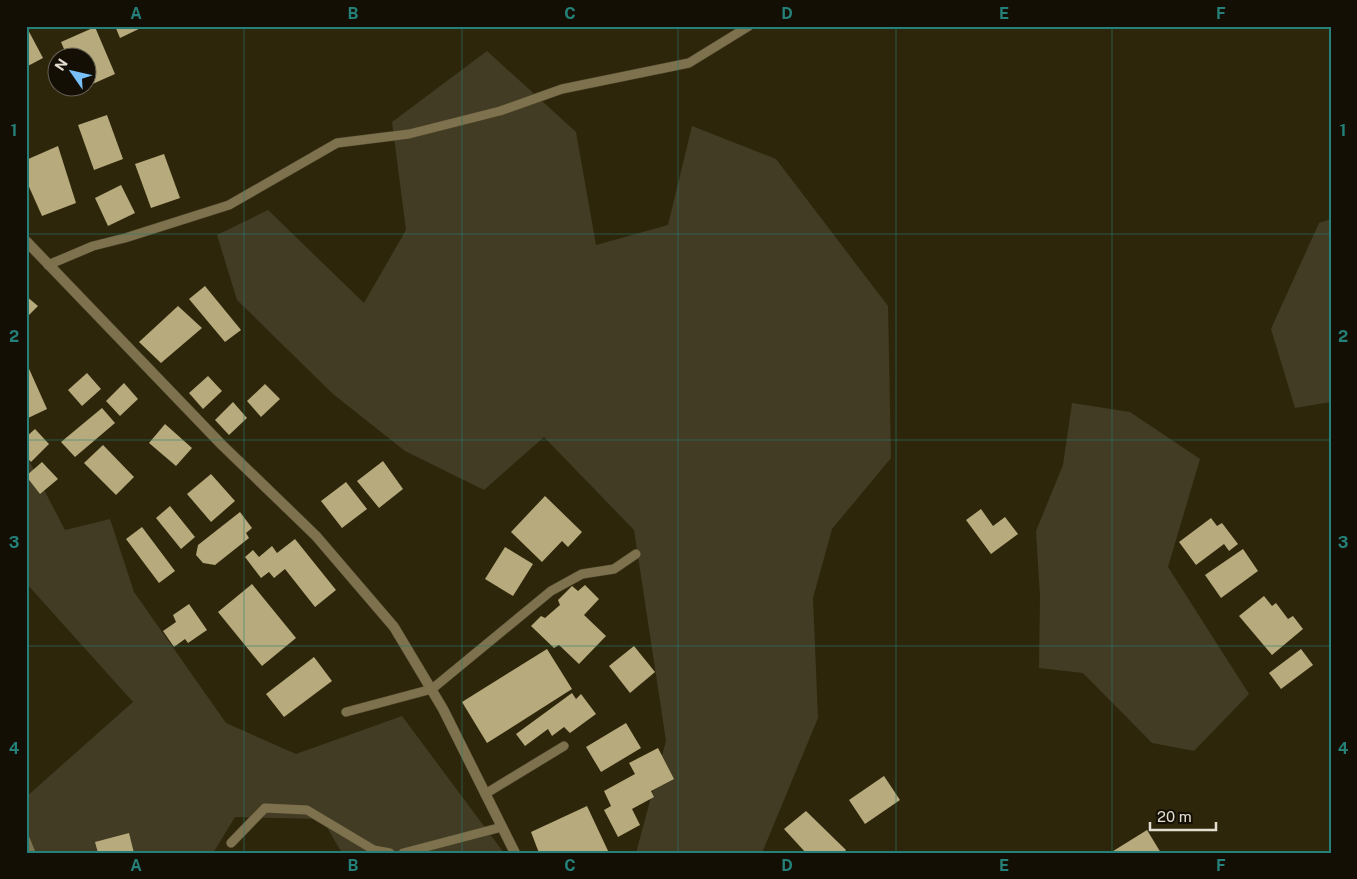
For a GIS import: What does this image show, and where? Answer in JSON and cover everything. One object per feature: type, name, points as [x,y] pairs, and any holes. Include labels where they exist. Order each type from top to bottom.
[{"type":"street","points":[[26,242],[222,445],[316,536],[394,627],[432,689],[515,853]]},
{"type":"lane","points":[[48,265],[93,246],[125,238],[229,204],[337,143],[409,134],[500,111],[562,90],[689,63],[749,26]]},
{"type":"lane","points":[[346,712],[432,689],[551,591],[582,574],[614,569],[636,554]]},
{"type":"lane","points":[[485,794],[564,746]]},
{"type":"lane","points":[[231,843],[265,808],[307,810],[374,850],[390,853]]},
{"type":"lane","points":[[403,853],[502,827]]},
{"type":"shaded area","points":[[487,51],[576,132],[596,245],[668,225],[692,126],[776,159],[888,306],[891,458],[832,529],[813,598],[818,718],[762,853],[636,853],[666,741],[634,530],[544,437],[484,490],[405,451],[333,394],[237,300],[217,235],[268,210],[364,303],[406,230],[392,122]]},
{"type":"shaded area","points":[[1331,219],[1331,402],[1295,408],[1271,329],[1319,223]]},
{"type":"shaded area","points":[[1072,403],[1130,412],[1200,459],[1168,567],[1249,694],[1194,751],[1152,743],[1083,673],[1039,668],[1040,596],[1036,531],[1063,465]]},
{"type":"shaded area","points":[[26,455],[65,530],[110,519],[134,592],[226,723],[296,754],[402,716],[504,853],[342,853],[322,819],[235,817],[213,853],[26,853],[26,797],[133,702],[26,583]]},
{"type":"building","points":[[26,26],[43,58],[26,67]]},
{"type":"building","points":[[115,26],[145,26],[120,38]]},
{"type":"building","points":[[95,27],[115,74],[98,82],[98,48],[64,48],[61,42]]},
{"type":"building","points":[[107,115],[123,159],[94,170],[78,125]]},
{"type":"building","points":[[58,146],[76,203],[42,216],[26,180],[26,160]]},
{"type":"building","points":[[164,154],[180,198],[151,208],[135,164]]},
{"type":"building","points":[[121,185],[135,213],[108,226],[95,198]]},
{"type":"building","points":[[205,286],[241,330],[225,342],[189,299]]},
{"type":"building","points":[[26,296],[38,306],[26,318]]},
{"type":"building","points":[[178,306],[202,328],[161,363],[139,342]]},
{"type":"building","points":[[26,362],[47,409],[26,419]]},
{"type":"building","points":[[87,373],[101,389],[82,406],[68,390]]},
{"type":"building","points":[[208,376],[222,391],[203,409],[189,393]]},
{"type":"building","points":[[124,383],[138,399],[120,416],[106,401]]},
{"type":"building","points":[[265,384],[280,399],[261,417],[247,401]]},
{"type":"building","points":[[233,402],[247,418],[229,435],[215,420]]},
{"type":"building","points":[[102,408],[115,423],[75,457],[61,442]]},
{"type":"building","points":[[165,424],[192,448],[176,466],[149,443]]},
{"type":"building","points":[[35,429],[49,444],[31,462],[26,457],[26,437]]},
{"type":"building","points":[[103,445],[134,477],[116,495],[84,463]]},
{"type":"building","points":[[383,461],[403,489],[379,508],[357,481]]},
{"type":"building","points":[[42,462],[58,479],[40,494],[26,476]]},
{"type":"building","points":[[211,474],[235,501],[211,522],[187,494]]},
{"type":"building","points":[[346,482],[367,509],[342,528],[321,501]]},
{"type":"building","points":[[545,496],[582,532],[568,547],[562,541],[542,562],[511,532]]},
{"type":"building","points":[[170,506],[195,537],[181,549],[156,518]]},
{"type":"building","points":[[981,509],[993,526],[1005,517],[1018,534],[991,554],[966,520]]},
{"type":"building","points":[[240,512],[252,528],[246,533],[249,538],[215,565],[203,563],[196,555],[198,545]]},
{"type":"building","points":[[1211,518],[1217,526],[1222,523],[1238,544],[1229,551],[1224,544],[1196,565],[1179,542]]},
{"type":"building","points":[[142,527],[175,571],[159,583],[126,539]]},
{"type":"building","points":[[295,539],[336,590],[315,607],[285,569],[274,578],[269,572],[261,578],[245,557],[253,550],[259,557],[272,546],[277,553]]},
{"type":"building","points":[[505,547],[533,564],[513,596],[485,579]]},
{"type":"building","points":[[1243,549],[1258,571],[1221,598],[1205,575]]},
{"type":"building","points":[[252,584],[296,638],[262,666],[218,612]]},
{"type":"building","points":[[585,585],[599,599],[584,615],[606,636],[579,664],[559,645],[554,648],[531,626],[541,616],[545,618],[560,605],[558,600],[572,586],[578,591]]},
{"type":"building","points":[[1264,596],[1272,606],[1276,603],[1288,619],[1293,616],[1303,629],[1272,655],[1239,616]]},
{"type":"building","points":[[189,604],[207,630],[188,643],[185,639],[174,647],[163,631],[176,622],[173,615]]},
{"type":"building","points":[[634,646],[655,672],[630,693],[609,666]]},
{"type":"building","points":[[547,649],[572,689],[487,743],[462,702]]},
{"type":"building","points":[[1301,649],[1313,665],[1281,689],[1269,673]]},
{"type":"building","points":[[314,657],[332,681],[284,717],[266,694]]},
{"type":"building","points":[[572,693],[576,699],[581,694],[596,714],[570,733],[564,727],[552,736],[548,729],[525,746],[516,734]]},
{"type":"building","points":[[626,723],[641,748],[601,772],[586,747]]},
{"type":"building","points":[[658,748],[674,779],[651,791],[654,797],[632,809],[640,825],[618,837],[604,810],[611,806],[604,791],[635,774],[629,763]]},
{"type":"building","points":[[884,776],[900,800],[865,824],[849,800]]},
{"type":"building","points":[[587,806],[609,853],[539,853],[531,832]]},
{"type":"building","points":[[806,811],[846,850],[844,853],[806,853],[784,829]]},
{"type":"building","points":[[1147,830],[1161,853],[1110,853]]},
{"type":"building","points":[[129,833],[134,853],[98,853],[95,842]]},
{"type":"waterway","points":[[26,838],[32,853]]}]
